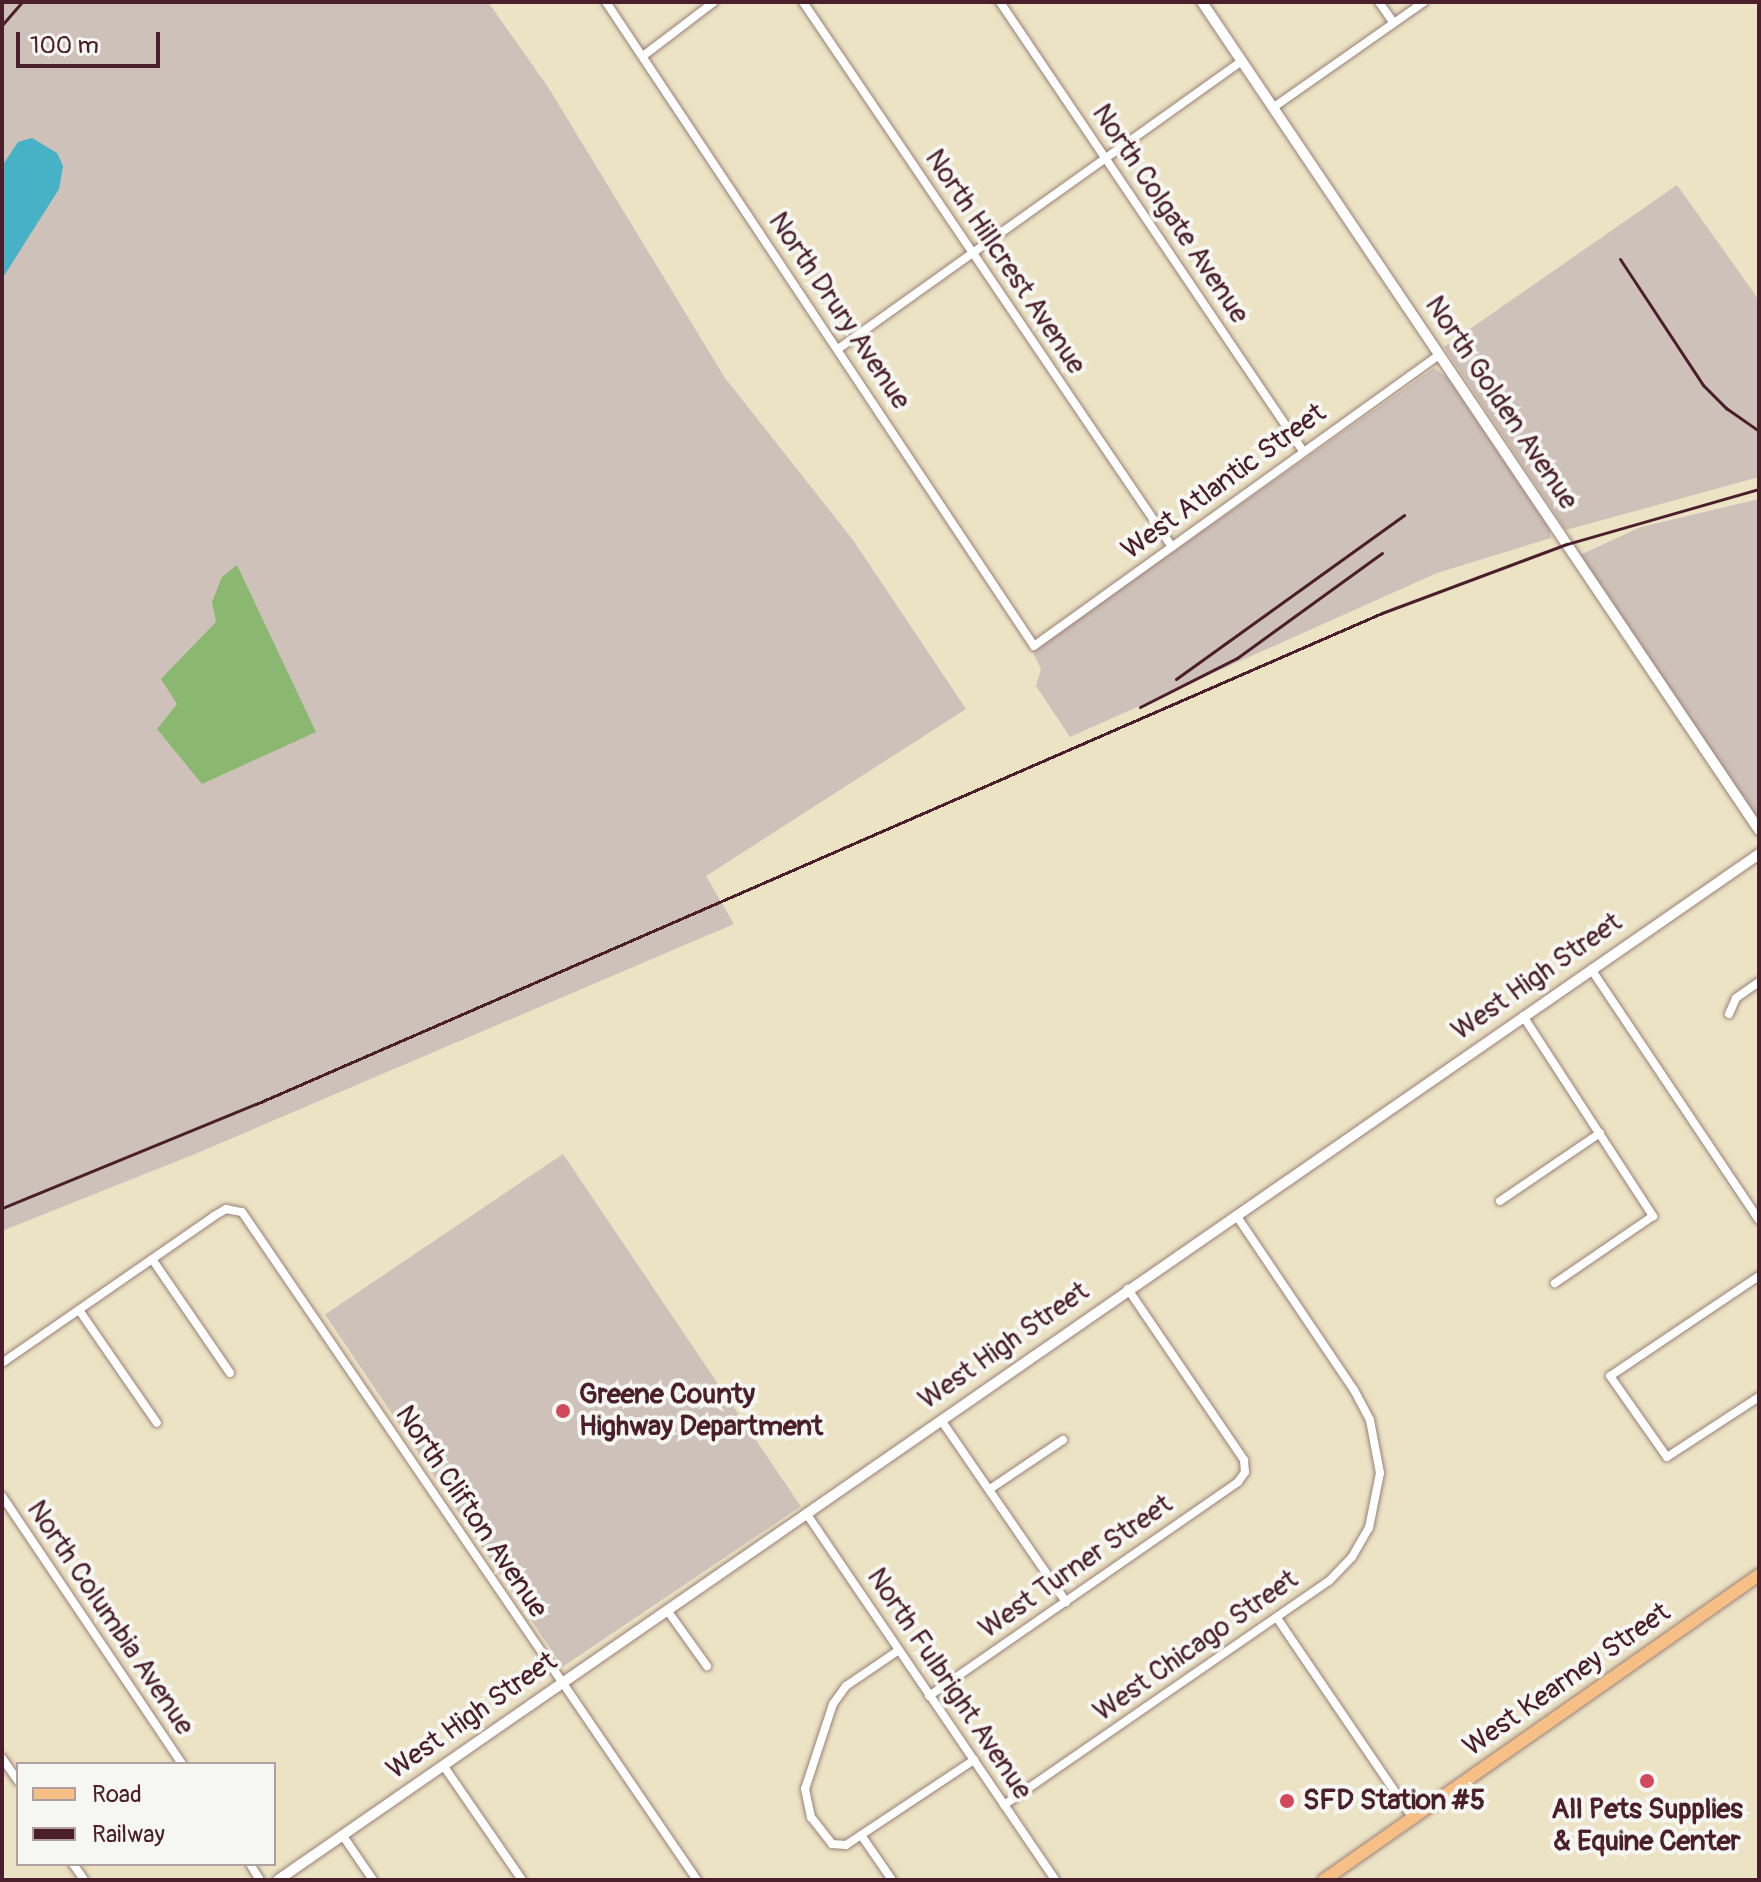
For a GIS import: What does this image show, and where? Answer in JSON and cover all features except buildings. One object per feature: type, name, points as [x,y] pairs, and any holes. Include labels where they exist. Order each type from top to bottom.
[{"type":"main road","name":"West Kearney Street","points":[[1324,1880],[1759,1575]]},
{"type":"street","name":"North Drury Avenue","points":[[606,2],[1034,646]]},
{"type":"street","points":[[643,56],[714,2]]},
{"type":"street","name":"North Hillcrest Avenue","points":[[803,2],[1172,547]]},
{"type":"street","name":"North Colgate Avenue","points":[[1000,2],[1303,451]]},
{"type":"street","name":"North Golden Avenue","points":[[1202,2],[1759,830]]},
{"type":"street","points":[[1379,2],[1393,22]]},
{"type":"street","points":[[1274,107],[1424,2]]},
{"type":"street","points":[[838,349],[1242,61]]},
{"type":"street","name":"West Atlantic Street","points":[[1034,646],[1439,355]]},
{"type":"street","name":"West High Street","points":[[278,1880],[1759,854]]},
{"type":"street","points":[[1591,969],[1759,1220]]},
{"type":"street","points":[[1729,1014],[1736,998],[1759,982]]},
{"type":"street","points":[[1523,1016],[1653,1216],[1555,1283]]},
{"type":"street","points":[[1500,1201],[1600,1133]]},
{"type":"street","name":"North Clifton Avenue","points":[[152,1259],[226,1209],[235,1209],[257,1231],[560,1683],[697,1880]]},
{"type":"street","name":"West Chicago Street","points":[[1004,1805],[1277,1618],[1345,1565],[1369,1528],[1378,1494],[1379,1452],[1365,1409],[1236,1215]]},
{"type":"street","points":[[2,1363],[152,1259],[230,1373]]},
{"type":"street","points":[[1759,1276],[1610,1376],[1667,1457],[1759,1397]]},
{"type":"street","name":"West Turner Street","points":[[929,1696],[1238,1482],[1245,1472],[1244,1460],[1128,1289]]},
{"type":"street","points":[[79,1310],[157,1423]]},
{"type":"street","points":[[941,1420],[1066,1602]]},
{"type":"street","points":[[990,1489],[1063,1440]]},
{"type":"street","name":"North Columbia Avenue","points":[[2,1496],[181,1762]]},
{"type":"street","name":"North Fulbright Avenue","points":[[806,1513],[1055,1880]]},
{"type":"street","points":[[667,1610],[707,1666]]},
{"type":"street","points":[[1277,1618],[1413,1818]]},
{"type":"street","points":[[899,1650],[852,1681],[837,1697],[805,1789],[808,1812],[830,1842],[844,1846],[974,1760]]},
{"type":"street","points":[[2,1758],[16,1778]]},
{"type":"street","points":[[443,1765],[522,1880]]},
{"type":"street","points":[[861,1835],[892,1880]]},
{"type":"street","points":[[343,1836],[373,1880]]},
{"type":"shaded area","points":[[2,2],[488,2],[548,87],[725,378],[853,540],[966,709],[706,876],[734,924],[195,1154],[2,1231]]},
{"type":"shaded area","points":[[1677,185],[1759,300],[1759,477],[1566,530],[1444,347]]},
{"type":"shaded area","points":[[1434,368],[1448,378],[1549,528],[1551,538],[1437,573],[1070,737],[1036,686],[1041,669],[1032,651]]},
{"type":"shaded area","points":[[1759,499],[1759,823],[1580,555],[1641,527]]},
{"type":"shaded area","name":"Greene County Highway Department","points":[[563,1154],[801,1506],[563,1667],[325,1314]]},
{"type":"green space","points":[[237,565],[316,732],[202,784],[157,729],[177,704],[161,679],[216,622],[212,602],[222,577]]},
{"type":"water","points":[[32,138],[57,153],[63,166],[59,189],[2,279],[2,166],[18,142]]},
{"type":"railway","points":[[2,25],[22,2]]},
{"type":"railway","points":[[1620,259],[1703,385],[1726,408],[1759,431]]},
{"type":"railway","points":[[2,1208],[256,1104],[1382,613],[1567,544],[1759,489]]},
{"type":"railway","points":[[1176,679],[1404,515]]},
{"type":"railway","points":[[1140,707],[1237,658],[1382,553]]},
{"type":"place","name":"Greene County Highway Department","points":[[563,1411]]},
{"type":"place","name":"All Pets Supplies & Equine Center","points":[[1647,1781]]},
{"type":"place","name":"SFD Station #5","points":[[1287,1801]]}]
